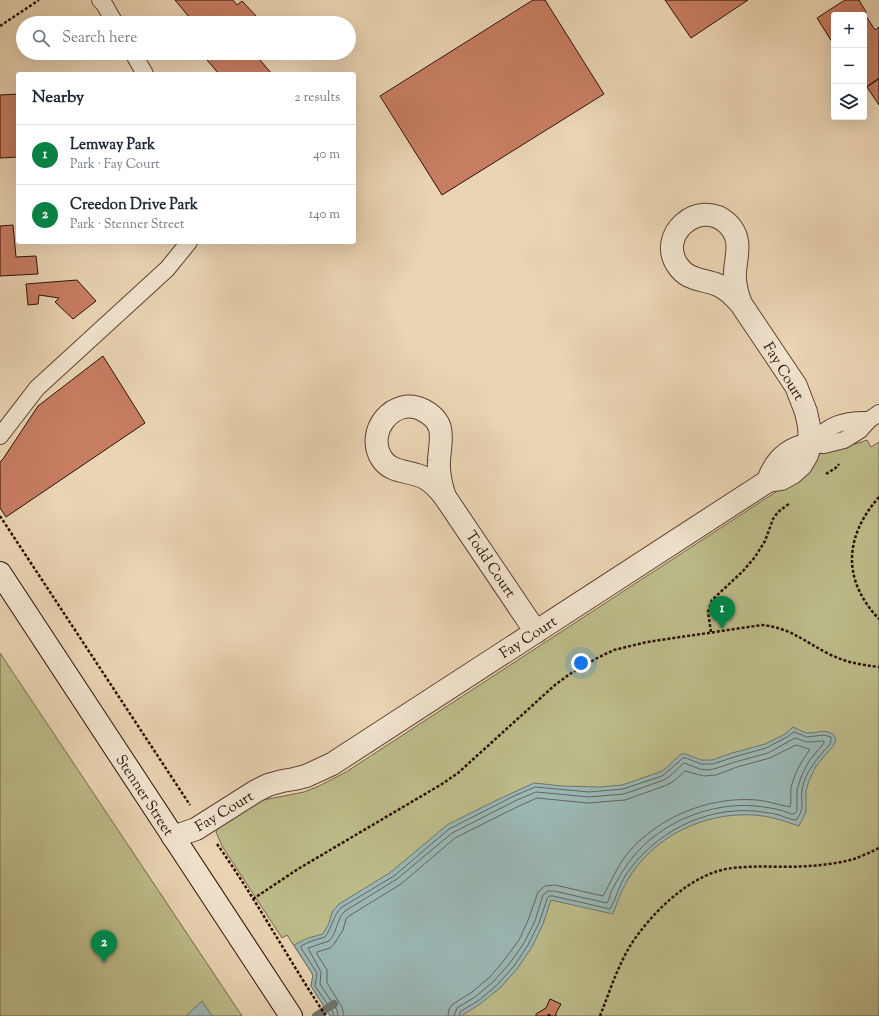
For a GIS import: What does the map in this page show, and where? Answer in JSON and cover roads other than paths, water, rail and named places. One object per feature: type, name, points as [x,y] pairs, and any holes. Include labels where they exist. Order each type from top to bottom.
[{"type":"street","name":"Fay Court","points":[[173,836],[189,818],[199,819],[241,786],[252,781],[266,779],[282,781],[294,780],[332,764],[768,482],[771,472],[784,455],[796,448],[810,444],[806,412],[796,386],[742,304]]},
{"type":"street","name":"Todd Court","points":[[445,497],[536,632]]},
{"type":"street","name":"Stenner Street","points":[[0,573],[290,1016]]},
{"type":"lane","points":[[104,1],[112,16]]},
{"type":"lane","points":[[137,60],[144,72]]},
{"type":"lane","points":[[0,436],[37,388],[168,269],[187,244]]},
{"type":"lane","points":[[810,444],[821,433],[834,425],[845,421],[874,417]]},
{"type":"lane","points":[[810,444],[824,445],[844,440],[860,430],[874,417]]},
{"type":"water","points":[[793,727],[806,733],[821,731],[827,732],[834,735],[836,740],[833,746],[816,766],[809,781],[806,791],[806,812],[799,826],[754,815],[735,815],[699,823],[682,830],[665,840],[651,851],[638,865],[627,881],[613,914],[551,900],[543,924],[532,947],[517,969],[500,988],[480,1004],[461,1016],[330,1016],[311,986],[313,975],[294,945],[308,938],[323,934],[329,923],[332,912],[339,904],[391,872],[447,825],[534,783],[562,786],[600,787],[622,785],[660,772],[681,754],[686,754],[701,760],[712,760],[765,744],[785,734]]},
{"type":"water","points":[[202,1001],[212,1016],[186,1016]]},
{"type":"waterway","points":[[316,1016],[334,1004]]},
{"type":"place","name":"Lemway Park","points":[[722,629]]},
{"type":"place","name":"Creedon Drive Park","points":[[104,963]]}]
